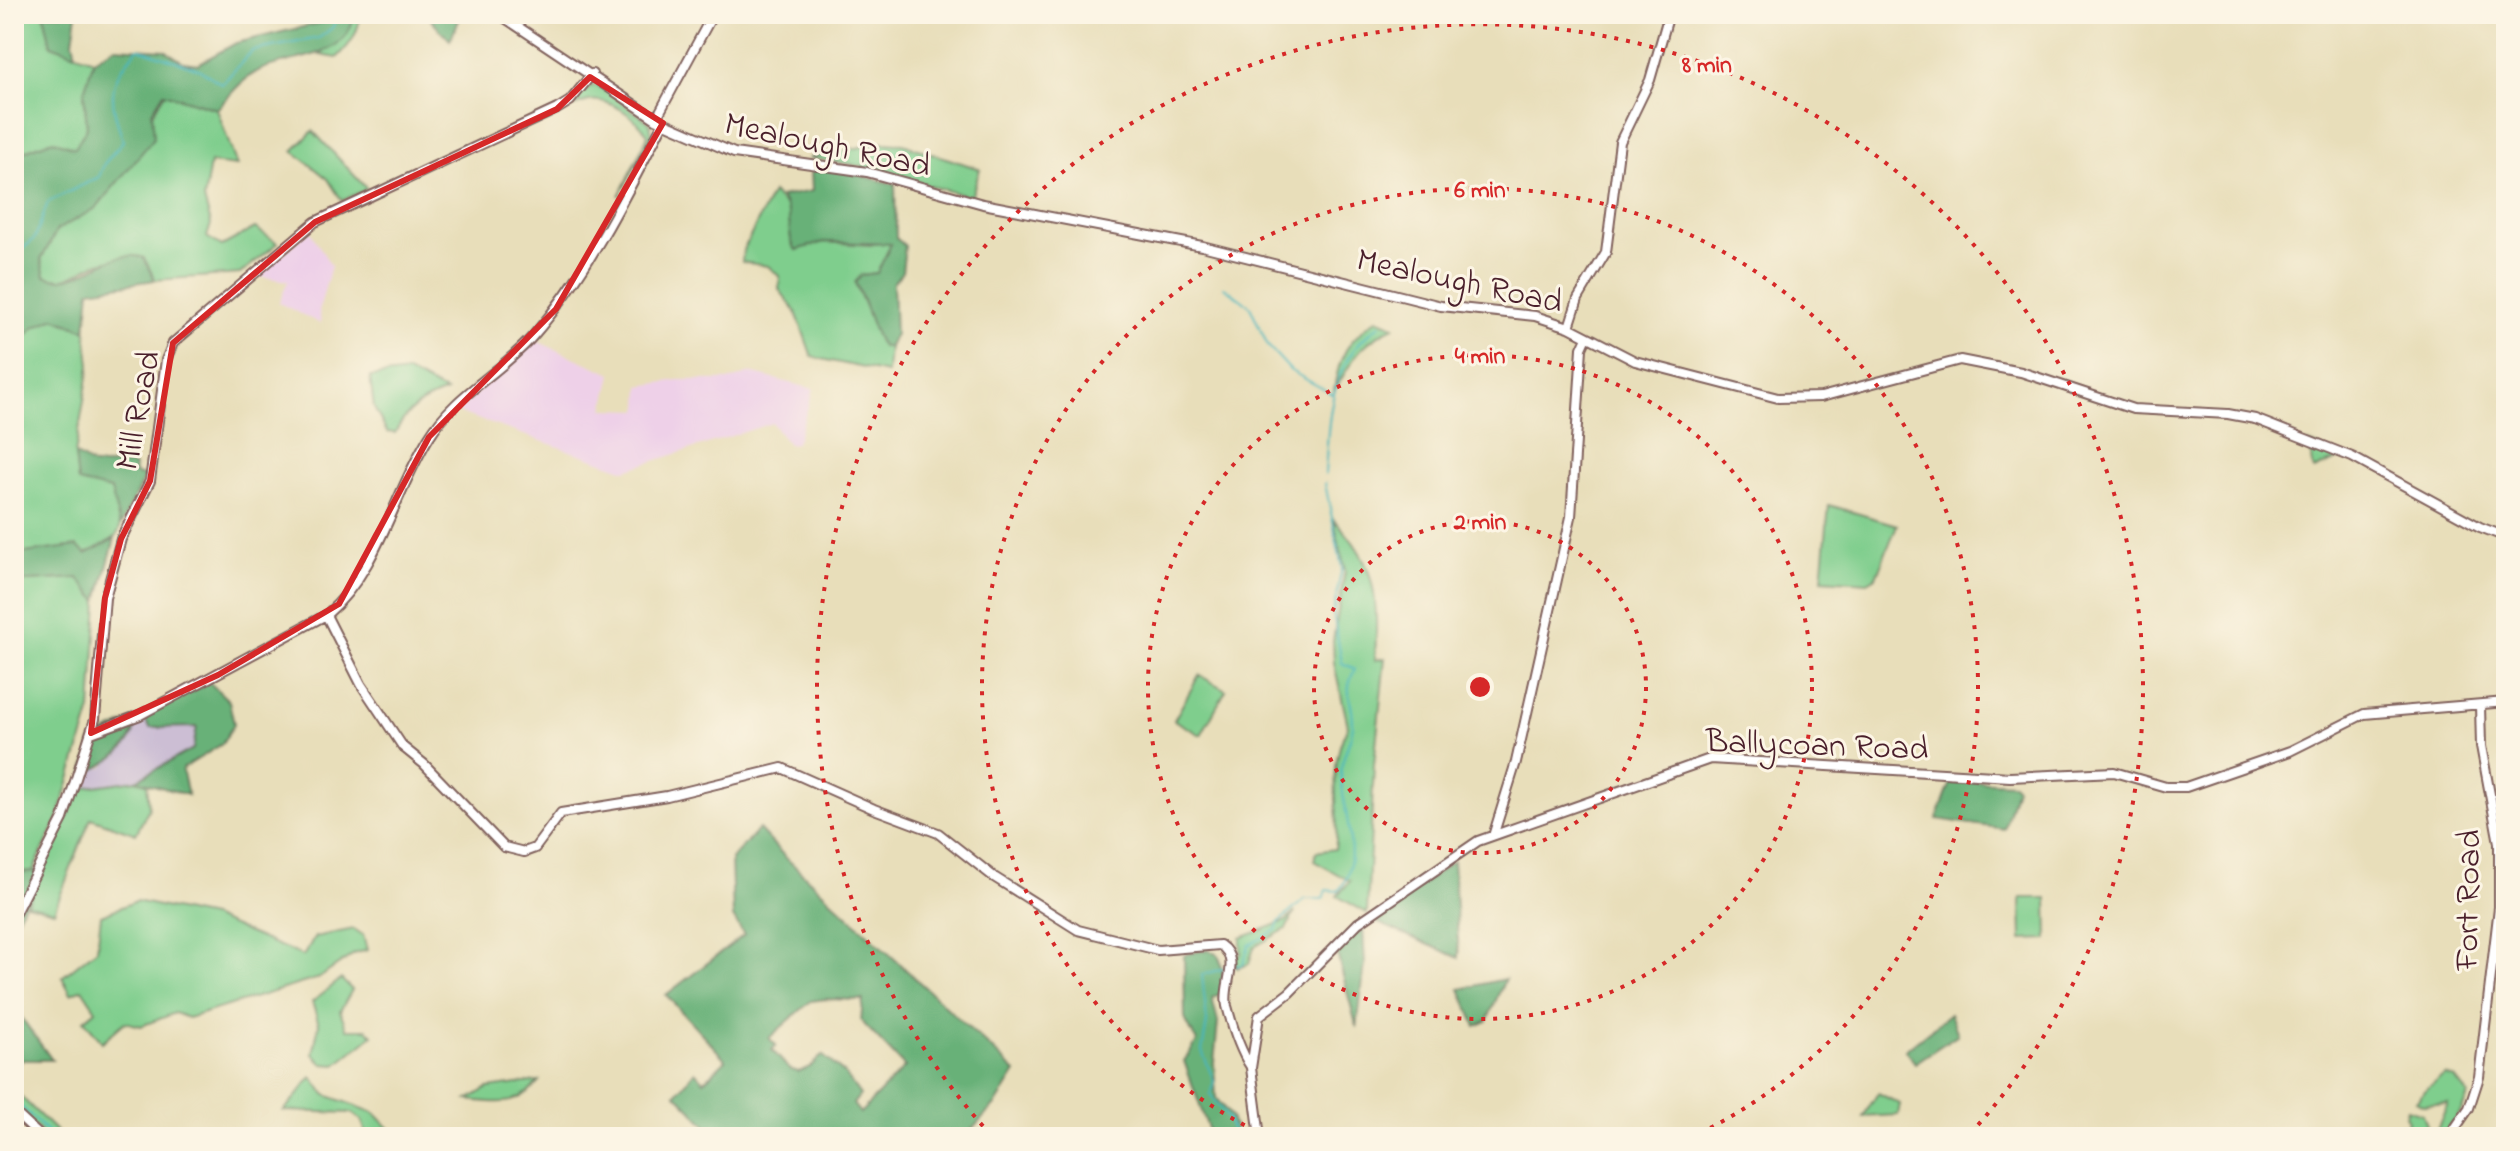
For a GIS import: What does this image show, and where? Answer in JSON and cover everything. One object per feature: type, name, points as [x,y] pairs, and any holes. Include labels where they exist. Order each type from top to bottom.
[{"type":"street","name":"Mealough Road","points":[[499,14],[660,121],[734,153],[867,172],[983,204],[1202,246],[1441,306],[1521,313],[1569,327],[1635,361],[1778,398],[1821,397],[1960,360],[2012,369],[2133,409],[2228,414],[2255,419],[2352,457],[2480,527],[2506,537]]},
{"type":"street","points":[[91,733],[140,715],[326,615],[357,580],[429,437],[466,396],[531,339],[556,309],[595,248],[713,14]]},
{"type":"street","points":[[1569,327],[1578,299],[1606,252],[1620,142],[1650,80],[1669,14]]},
{"type":"street","name":"Mill Road","points":[[14,915],[63,819],[91,733],[100,688],[105,598],[121,539],[150,481],[166,360],[173,343],[315,222],[557,109],[570,101],[592,74]]},
{"type":"street","points":[[1494,833],[1516,762],[1571,517],[1582,348],[1587,337]]},
{"type":"street","points":[[326,615],[361,684],[403,747],[434,773],[499,843],[511,851],[524,852],[535,848],[561,813],[667,796],[782,768],[862,804],[938,833],[994,877],[1078,930],[1158,950],[1220,945],[1231,966],[1227,1006],[1251,1068]]},
{"type":"street","name":"Ballycoan Road","points":[[1260,1137],[1251,1068],[1259,1016],[1289,993],[1358,923],[1494,833],[1710,759],[2010,777],[2114,772],[2175,788],[2204,783],[2290,751],[2364,714],[2506,702]]},
{"type":"street","name":"Fort Road","points":[[2449,1137],[2469,1108],[2479,1077],[2499,907],[2499,843],[2481,746],[2480,705]]},
{"type":"street","points":[[14,1112],[41,1137]]},
{"type":"highlighted area","points":[[590,77],[663,123],[556,309],[429,437],[339,604],[218,675],[91,733],[105,598],[121,539],[150,481],[173,343],[315,222],[557,109]]},
{"type":"shaded area","points":[[310,231],[331,266],[319,310],[321,324],[279,303],[288,281],[257,276]]},
{"type":"shaded area","points":[[534,340],[612,374],[604,409],[639,410],[640,386],[678,380],[731,380],[750,373],[814,389],[796,443],[788,444],[772,423],[626,470],[457,412]]},
{"type":"shaded area","points":[[145,717],[151,728],[197,727],[193,749],[136,780],[81,788],[84,773],[104,767],[136,728],[135,722]]},
{"type":"green space","points":[[14,14],[44,14],[52,45],[94,60],[84,91],[87,127],[75,148],[53,140],[14,155]]},
{"type":"green space","points":[[44,14],[77,14],[73,41],[76,54],[51,45]]},
{"type":"green space","points":[[333,14],[354,14],[349,30],[341,41],[316,54],[258,71],[241,83],[217,109],[164,93],[152,112],[154,138],[96,208],[57,230],[41,260],[45,276],[58,279],[70,278],[118,257],[144,258],[155,280],[90,290],[86,330],[54,318],[35,327],[14,346],[14,155],[53,140],[75,148],[87,127],[84,91],[94,60],[115,47],[165,50],[183,62],[198,64],[236,43],[328,21]]},
{"type":"green space","points":[[354,14],[360,14],[358,27],[346,48],[337,58],[320,55],[342,39]]},
{"type":"green space","points":[[437,14],[462,14],[450,40],[431,20]]},
{"type":"green space","points":[[591,86],[599,86],[650,123],[652,134],[619,196],[648,135],[638,122],[606,102],[589,101],[558,114]]},
{"type":"green space","points":[[165,93],[217,109],[237,166],[210,163],[204,199],[211,224],[207,237],[222,246],[255,228],[278,243],[240,274],[155,280],[144,258],[99,263],[67,278],[45,276],[41,260],[45,247],[57,230],[96,208]]},
{"type":"green space","points":[[313,131],[367,189],[342,201],[328,179],[293,151]]},
{"type":"green space","points":[[880,143],[903,144],[980,169],[971,197],[850,164],[809,158]]},
{"type":"green space","points":[[811,169],[842,171],[895,184],[896,238],[905,246],[902,272],[893,283],[895,334],[889,347],[882,347],[855,283],[861,275],[877,273],[891,244],[824,242],[796,250],[793,244],[788,211],[780,197],[812,191]]},
{"type":"green space","points":[[772,193],[790,210],[792,244],[796,250],[824,242],[870,245],[887,241],[892,244],[877,273],[861,275],[855,283],[882,347],[889,347],[887,373],[812,357],[796,312],[779,289],[780,277],[768,266],[742,262],[743,251]]},
{"type":"green space","points":[[55,318],[86,330],[90,365],[75,454],[78,481],[111,490],[120,527],[115,536],[91,551],[14,573],[14,346],[35,327]]},
{"type":"green space","points":[[1377,319],[1394,326],[1364,347],[1334,391],[1338,368],[1346,350]]},
{"type":"green space","points":[[407,372],[446,392],[416,407],[395,433],[387,432],[374,408],[370,377]]},
{"type":"green space","points":[[2308,443],[2343,457],[2314,470]]},
{"type":"green space","points":[[75,454],[93,465],[134,465],[135,474],[145,476],[120,527],[111,490],[78,482]]},
{"type":"green space","points":[[1829,505],[1897,525],[1876,577],[1868,582],[1822,579]]},
{"type":"green space","points":[[1334,520],[1349,536],[1367,567],[1375,601],[1375,660],[1385,658],[1374,765],[1367,913],[1337,896],[1350,881],[1314,861],[1316,852],[1335,849],[1337,758],[1348,726],[1334,663],[1333,641],[1345,571]]},
{"type":"green space","points":[[115,538],[98,601],[78,578],[14,582],[17,554],[77,546],[86,554]]},
{"type":"green space","points":[[78,578],[98,601],[91,710],[58,819],[33,871],[14,873],[14,582]]},
{"type":"green space","points":[[1199,675],[1226,690],[1201,735],[1174,720]]},
{"type":"green space","points":[[210,683],[229,701],[234,724],[222,744],[182,769],[188,795],[136,780],[193,749],[197,727],[150,728],[144,718],[135,722],[125,748],[101,766],[84,773],[92,739]]},
{"type":"green space","points":[[136,780],[147,783],[149,808],[136,834],[91,818],[54,911],[27,904],[81,788]]},
{"type":"green space","points":[[1952,780],[2013,783],[2016,788],[2004,829],[1937,819]]},
{"type":"green space","points":[[759,829],[786,858],[1016,1072],[996,1104],[965,1137],[718,1137],[676,1094],[695,1071],[704,1081],[726,1060],[666,995],[744,935],[733,917],[731,859]],"holes":[[[863,1000],[861,1021],[905,1067],[860,1113],[853,1104],[860,1095],[844,1073],[822,1055],[810,1067],[799,1072],[789,1069],[772,1050],[776,1045],[769,1038],[811,1001]]]},
{"type":"green space","points":[[1453,861],[1459,958],[1374,921]]},
{"type":"green space","points":[[43,870],[14,924],[14,873]]},
{"type":"green space","points":[[2021,898],[2047,898],[2048,939],[2022,940]]},
{"type":"green space","points":[[136,901],[211,917],[303,956],[315,937],[354,929],[363,935],[367,950],[354,954],[319,978],[188,1018],[175,1013],[141,1026],[125,1022],[102,1042],[84,1020],[96,1010],[82,989],[71,994],[62,977],[97,949],[101,915]]},
{"type":"green space","points":[[1295,912],[1286,929],[1254,947],[1249,964],[1237,968],[1233,959],[1241,954],[1241,938],[1286,921]]},
{"type":"green space","points":[[1363,928],[1365,964],[1357,1028],[1336,950]]},
{"type":"green space","points":[[1208,949],[1219,956],[1223,972],[1220,994],[1212,998],[1218,1022],[1214,1063],[1216,1098],[1231,1117],[1237,1137],[1211,1137],[1184,1061],[1197,1042],[1185,1019],[1184,955]]},
{"type":"green space","points":[[341,979],[352,990],[340,1011],[347,1029],[367,1029],[373,1035],[336,1065],[323,1064],[313,1054],[319,1024],[312,1002]]},
{"type":"green space","points":[[1505,979],[1487,1021],[1476,1026],[1460,989]]},
{"type":"green space","points":[[14,999],[21,1017],[52,1060],[22,1060],[14,1069]]},
{"type":"green space","points":[[1950,1014],[1958,1034],[1915,1063],[1905,1050]]},
{"type":"green space","points":[[2445,1075],[2455,1078],[2468,1095],[2455,1120],[2434,1137],[2448,1103],[2423,1105],[2416,1101]]},
{"type":"green space","points":[[312,1077],[326,1095],[375,1113],[396,1135],[367,1136],[362,1121],[353,1113],[284,1111]]},
{"type":"green space","points":[[539,1081],[515,1100],[468,1100],[488,1088]]},
{"type":"green space","points":[[14,1087],[62,1137],[46,1137],[14,1107]]},
{"type":"green space","points":[[1878,1093],[1900,1104],[1898,1115],[1863,1117]]},
{"type":"green space","points":[[2407,1109],[2423,1114],[2428,1128],[2421,1137],[2402,1134],[2408,1121],[2405,1116]]},
{"type":"waterway","points":[[14,257],[35,238],[48,202],[99,177],[104,164],[123,141],[113,92],[120,72],[138,48],[199,69],[222,84],[252,51],[319,38],[332,28],[340,14]]},
{"type":"waterway","points":[[1224,287],[1250,306],[1268,346],[1291,371],[1332,394]]},
{"type":"waterway","points":[[1325,474],[1330,411],[1341,373],[1350,355],[1380,325]]},
{"type":"waterway","points":[[1232,966],[1243,965],[1249,945],[1276,930],[1279,922],[1305,899],[1323,899],[1326,890],[1338,891],[1350,865],[1350,834],[1341,771],[1353,729],[1349,691],[1355,669],[1342,663],[1333,613],[1342,568],[1325,483]]},
{"type":"waterway","points":[[1226,968],[1202,975],[1207,1022],[1202,1051],[1214,1081],[1210,1095],[1229,1120],[1233,1137]]},
{"type":"waterway","points":[[14,1100],[53,1137]]}]
